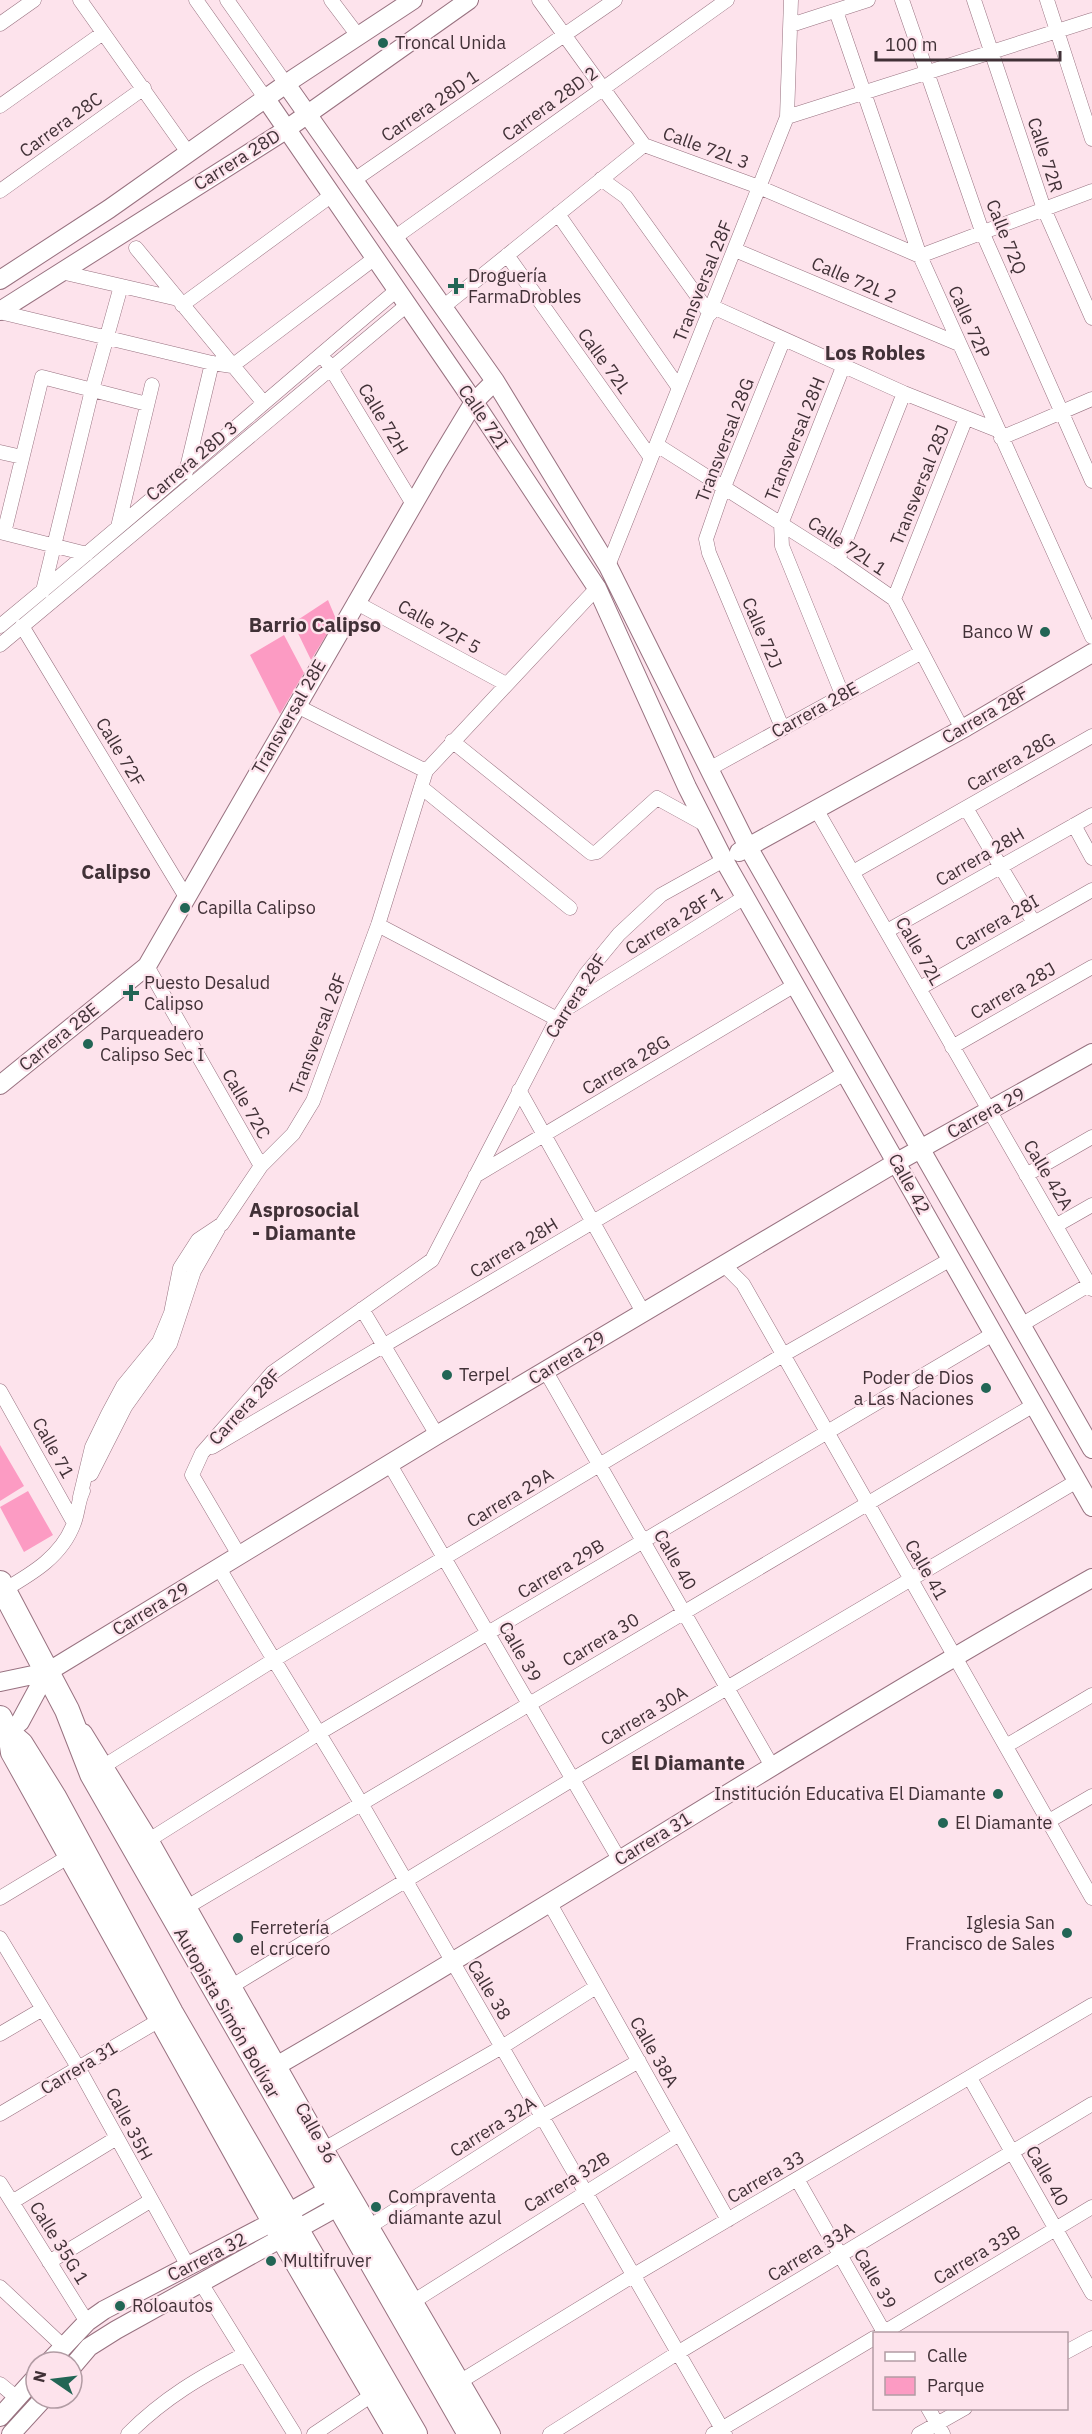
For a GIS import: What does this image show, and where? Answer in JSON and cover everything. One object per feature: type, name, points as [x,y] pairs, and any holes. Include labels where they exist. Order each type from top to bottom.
[{"type":"highway","name":"Autopista Simón Bolívar","points":[[2,1587],[99,1770],[387,2271],[470,2434]]},
{"type":"highway","points":[[2,1729],[21,1744],[54,1797],[199,2076],[283,2226],[376,2366],[415,2434]]},
{"type":"highway","points":[[351,2357],[376,2366]]},
{"type":"street","points":[[0,24],[34,0]]},
{"type":"street","points":[[80,0],[189,154]]},
{"type":"street","name":"Calle 72I","points":[[196,0],[474,402],[597,588],[724,860]]},
{"type":"street","name":"Calle 72I","points":[[227,0],[495,381],[608,566],[748,847]]},
{"type":"street","points":[[331,0],[359,37]]},
{"type":"street","name":"Carrera 28D","points":[[0,280],[413,0]]},
{"type":"street","name":"Carrera 28D","points":[[0,311],[308,115],[469,0]]},
{"type":"street","name":"Calle 72L 3","points":[[539,0],[644,146],[759,187],[920,256]]},
{"type":"street","name":"Carrera 28D 1","points":[[354,180],[615,0]]},
{"type":"street","name":"Carrera 28D 2","points":[[394,238],[727,0]]},
{"type":"street","name":"Transversal 28F","points":[[608,566],[787,117],[791,0]]},
{"type":"street","points":[[791,25],[868,0]]},
{"type":"street","name":"Calle 72Q","points":[[902,0],[983,234],[1092,481]]},
{"type":"street","name":"Calle 72R","points":[[974,0],[1044,209],[1092,318]]},
{"type":"street","points":[[1047,0],[1092,139]]},
{"type":"street","name":"Calle 72P","points":[[836,11],[862,93],[920,256],[1092,637]]},
{"type":"street","points":[[787,117],[1092,20]]},
{"type":"street","points":[[0,106],[103,33]]},
{"type":"street","name":"Carrera 28C","points":[[2,185],[144,88]]},
{"type":"street","points":[[442,307],[644,146]]},
{"type":"street","points":[[602,179],[626,197],[711,310],[999,434],[1062,413],[1092,399]]},
{"type":"street","points":[[920,256],[1092,191]]},
{"type":"street","points":[[180,302],[332,195]]},
{"type":"street","points":[[558,214],[680,388]]},
{"type":"street","points":[[136,248],[262,402]]},
{"type":"street","name":"Calle 72L 2","points":[[735,250],[959,344]]},
{"type":"street","name":"Calle 72L","points":[[507,255],[654,451]]},
{"type":"street","points":[[0,311],[105,338],[232,366],[375,258]]},
{"type":"street","points":[[61,272],[180,302]]},
{"type":"street","points":[[43,591],[105,338],[121,286]]},
{"type":"street","name":"Carrera 28D 3","points":[[0,626],[186,472],[262,402],[321,354],[402,297]]},
{"type":"street","name":"Carrera 28D 3","points":[[0,645],[331,368],[402,297]]},
{"type":"street","name":"Transversal 28G","points":[[709,553],[706,539],[724,487],[783,341]]},
{"type":"street","name":"Calle 72H","points":[[321,354],[413,504]]},
{"type":"street","points":[[186,472],[212,363]]},
{"type":"street","name":"Transversal 28H","points":[[781,524],[843,367]]},
{"type":"street","points":[[87,554],[2,533],[42,377],[147,404]]},
{"type":"street","name":"Transversal 28E","points":[[147,966],[295,705],[413,504],[474,402],[495,381]]},
{"type":"street","points":[[118,528],[152,385]]},
{"type":"street","points":[[838,560],[904,393]]},
{"type":"street","name":"Transversal 28J","points":[[894,599],[966,418]]},
{"type":"street","name":"Calle 72L 1","points":[[654,451],[724,487],[894,599],[962,729]]},
{"type":"street","points":[[0,452],[22,457]]},
{"type":"street","points":[[781,524],[782,546],[842,694]]},
{"type":"street","name":"Calle 72J","points":[[709,553],[782,727]]},
{"type":"street","name":"Transversal 28F","points":[[74,1523],[92,1447],[123,1386],[159,1342],[171,1313],[180,1268],[198,1240],[222,1224],[261,1166],[293,1134],[313,1101],[378,925],[426,771],[597,588]]},
{"type":"street","name":"Calle 72F 5","points":[[355,602],[506,684]]},
{"type":"street","name":"Calle 72F","points":[[22,626],[186,897]]},
{"type":"street","name":"Carrera 28E","points":[[709,769],[922,652]]},
{"type":"street","name":"Carrera 28F","points":[[238,1556],[192,1475],[202,1453],[272,1373],[432,1260],[559,1016],[586,974],[619,934],[661,895],[962,729],[1092,653]]},
{"type":"street","points":[[295,705],[426,771]]},
{"type":"street","name":"Carrera 28G","points":[[853,872],[1092,736]]},
{"type":"street","points":[[452,741],[591,853],[597,852],[657,798],[706,825]]},
{"type":"street","points":[[421,787],[570,908]]},
{"type":"street","points":[[966,808],[1034,923]]},
{"type":"street","name":"Calle 72L","points":[[816,809],[990,1112]]},
{"type":"street","name":"Carrera 28H","points":[[886,931],[1092,815]]},
{"type":"street","points":[[1074,825],[1092,858]]},
{"type":"street","name":"Calle 42","points":[[748,847],[1092,1449]]},
{"type":"street","name":"Calle 42","points":[[724,860],[1092,1507]]},
{"type":"street","name":"Carrera 28I","points":[[920,988],[1092,890]]},
{"type":"street","name":"Carrera 28F 1","points":[[559,1016],[745,897]]},
{"type":"street","points":[[378,925],[559,1016]]},
{"type":"street","name":"Carrera 28E","points":[[0,1085],[147,966]]},
{"type":"street","name":"Calle 72C","points":[[147,966],[261,1166]]},
{"type":"street","name":"Carrera 28J","points":[[952,1047],[1092,967]]},
{"type":"street","name":"Carrera 28G","points":[[474,1176],[795,985]]},
{"type":"street","name":"Carrera 29","points":[[0,1683],[47,1672],[545,1370],[897,1162],[1092,1053]]},
{"type":"street","name":"Carrera 28H","points":[[202,1453],[385,1347],[845,1073]]},
{"type":"street","points":[[519,1090],[643,1312]]},
{"type":"street","name":"Calle 42A","points":[[990,1112],[1091,1286]]},
{"type":"street","points":[[1026,1175],[1092,1137]]},
{"type":"street","points":[[1057,1225],[1092,1205]]},
{"type":"street","name":"Carrera 29A","points":[[99,1770],[272,1661],[783,1355],[951,1259]]},
{"type":"street","name":"Calle 41","points":[[724,1265],[743,1284],[1091,1895]]},
{"type":"street","points":[[1021,1325],[1091,1286]]},
{"type":"street","points":[[362,1309],[437,1435]]},
{"type":"street","name":"Carrera 29B","points":[[149,1840],[319,1733],[993,1334]]},
{"type":"street","name":"Calle 40","points":[[545,1370],[773,1768]]},
{"type":"street","name":"Calle 71","points":[[0,1391],[74,1523]]},
{"type":"street","name":"Carrera 30","points":[[187,1907],[1034,1405]]},
{"type":"street","name":"Calle 39","points":[[389,1464],[619,1859]]},
{"type":"street","name":"Carrera 30A","points":[[225,1991],[403,1880],[1077,1481]]},
{"type":"street","points":[[2,1587],[37,1570],[58,1551],[74,1523]]},
{"type":"street","name":"Calle 38","points":[[219,1568],[272,1661],[361,1803],[403,1880],[679,2352],[720,2432]]},
{"type":"street","name":"Carrera 31","points":[[278,2065],[773,1768],[954,1655],[1092,1578]]},
{"type":"street","points":[[47,1672],[20,1722],[2,1729],[10,1754],[158,2021],[199,2076]]},
{"type":"street","points":[[1006,1746],[1092,1695]]},
{"type":"street","name":"Calle 36","points":[[99,1770],[149,1840],[187,1907],[225,1991],[278,2065],[324,2149],[341,2194],[369,2227],[387,2271],[414,2301],[491,2434]]},
{"type":"street","points":[[1048,1821],[1092,1796]]},
{"type":"street","points":[[0,1898],[68,1857]]},
{"type":"street","name":"Calle 38A","points":[[549,1902],[728,2220]]},
{"type":"street","name":"Calle 35H","points":[[0,1938],[5,1959],[79,2069],[115,2139],[188,2266]]},
{"type":"street","points":[[324,2149],[502,2047],[596,1987]]},
{"type":"street","name":"Carrera 33","points":[[460,2381],[634,2275],[1092,2005]]},
{"type":"street","points":[[0,2034],[41,2010]]},
{"type":"street","name":"Carrera 31","points":[[0,2114],[158,2021]]},
{"type":"street","name":"Carrera 32A","points":[[369,2227],[541,2117],[639,2061]]},
{"type":"street","name":"Calle 40","points":[[970,2078],[1092,2293]]},
{"type":"street","name":"Carrera 33A","points":[[550,2434],[679,2352],[1092,2104]]},
{"type":"street","name":"Carrera 32B","points":[[414,2301],[585,2191],[679,2134]]},
{"type":"street","points":[[12,2202],[115,2139]]},
{"type":"street","name":"Calle 39","points":[[797,2179],[841,2255],[880,2332]]},
{"type":"street","name":"Calle 35G 1","points":[[0,2182],[87,2322]]},
{"type":"street","name":"Carrera 32","points":[[84,2355],[100,2340],[201,2283],[283,2226],[341,2194]]},
{"type":"street","points":[[50,2262],[150,2201]]},
{"type":"street","name":"Carrera 33B","points":[[884,2332],[1092,2207]]},
{"type":"street","points":[[283,2226],[394,2434]]},
{"type":"street","name":"Carrera 32","points":[[60,2350],[87,2322],[188,2266],[283,2226]]},
{"type":"street","points":[[201,2283],[295,2434]]},
{"type":"street","points":[[0,2287],[64,2346]]},
{"type":"street","points":[[1068,2351],[1092,2338]]},
{"type":"street","name":"Carrera 33B","points":[[720,2432],[873,2339]]},
{"type":"street","points":[[128,2434],[148,2414],[184,2386],[245,2354]]},
{"type":"street","points":[[0,2384],[17,2398]]},
{"type":"street","points":[[0,2417],[24,2390]]},
{"type":"street","points":[[314,2434],[372,2395]]},
{"type":"street","points":[[11,2434],[33,2410]]},
{"type":"street","points":[[929,2410],[940,2429]]},
{"type":"street","points":[[919,2434],[940,2429],[964,2410]]},
{"type":"green space","points":[[328,600],[336,619],[311,660],[293,623]]},
{"type":"green space","points":[[284,635],[304,673],[280,714],[250,655]]},
{"type":"green space","points":[[0,1445],[24,1486],[0,1501]]},
{"type":"green space","points":[[28,1491],[53,1535],[24,1552],[0,1507]]},
{"type":"place","name":"Troncal Unida","points":[[383,43]]},
{"type":"place","name":"Droguería FarmaDrobles","points":[[456,286]]},
{"type":"place","name":"Banco W","points":[[1045,632]]},
{"type":"place","name":"Capilla Calipso","points":[[185,908]]},
{"type":"place","name":"Puesto Desalud Calipso","points":[[131,993]]},
{"type":"place","name":"Parqueadero Calipso Sec I","points":[[88,1044]]},
{"type":"place","name":"Terpel","points":[[447,1375]]},
{"type":"place","name":"Poder de Dios a Las Naciones","points":[[986,1388]]},
{"type":"place","name":"Institución Educativa El Diamante","points":[[998,1794]]},
{"type":"place","name":"El Diamante","points":[[943,1823]]},
{"type":"place","name":"Iglesia San Francisco de Sales","points":[[1067,1933]]},
{"type":"place","name":"Ferretería el crucero","points":[[238,1938]]},
{"type":"place","name":"Compraventa diamante azul","points":[[376,2207]]},
{"type":"place","name":"Multifruver","points":[[271,2261]]},
{"type":"place","name":"Roloautos","points":[[120,2306]]},
{"type":"district","name":"Los Robles","points":[[875,353]]},
{"type":"district","name":"Barrio Calipso","points":[[315,625]]},
{"type":"district","name":"Calipso","points":[[116,872]]},
{"type":"district","name":"Asprosocial - Diamante","points":[[304,1222]]},
{"type":"district","name":"El Diamante","points":[[688,1763]]}]
